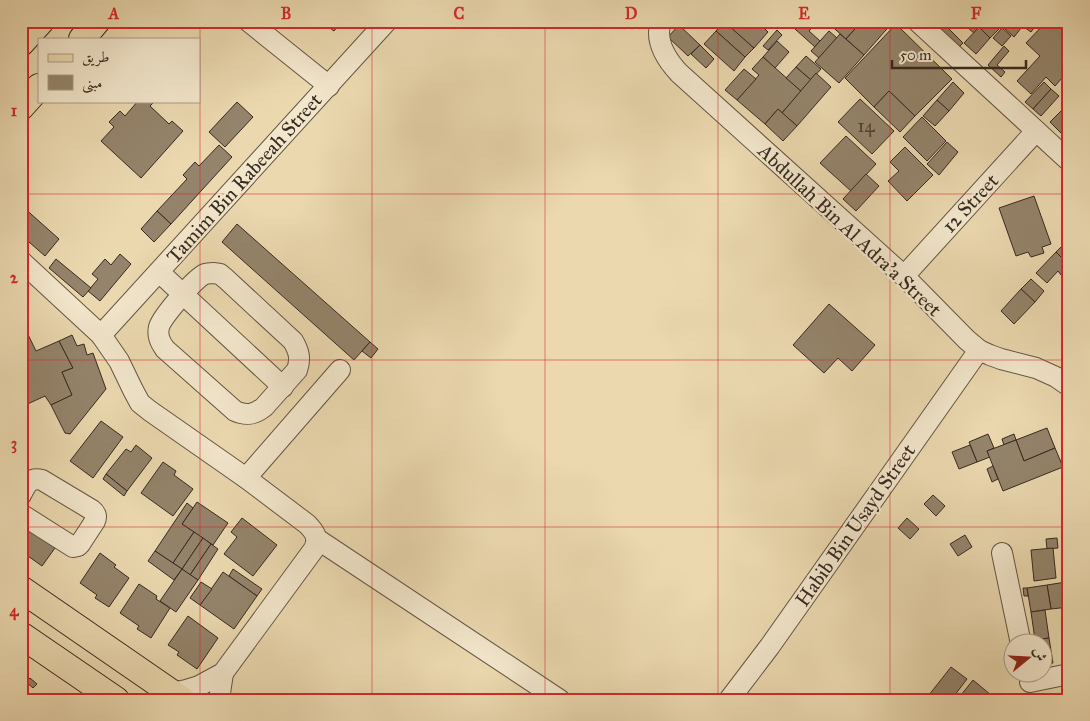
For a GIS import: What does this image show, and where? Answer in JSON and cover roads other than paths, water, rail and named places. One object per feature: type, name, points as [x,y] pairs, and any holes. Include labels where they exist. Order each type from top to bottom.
[{"type":"main road","points":[[21,43],[41,21]]},
{"type":"main road","points":[[83,38],[97,21]]},
{"type":"main road","points":[[21,107],[38,88]]},
{"type":"main road","points":[[21,589],[177,696]]},
{"type":"main road","points":[[21,635],[116,700]]},
{"type":"street","points":[[248,21],[329,86]]},
{"type":"street","name":"Tamim Bin Rabeeah Street","points":[[101,335],[387,21]]},
{"type":"street","points":[[917,21],[1069,162]]},
{"type":"street","name":"Abdullah Bin Al Adra'a Street","points":[[660,30],[663,51],[669,62],[679,73],[904,276],[967,340],[980,350],[1001,359],[1041,370],[1068,385]]},
{"type":"street","name":"12 Street","points":[[904,276],[1036,131]]},
{"type":"street","points":[[21,261],[101,335],[119,361],[140,403],[307,524],[317,539],[560,700]]},
{"type":"street","points":[[159,272],[283,387]]},
{"type":"street","points":[[205,274],[220,274],[294,341],[298,347],[300,362],[297,370],[258,412],[250,415],[242,414],[235,410],[165,349],[160,342],[158,333],[160,325],[183,294],[205,274]]},
{"type":"street","name":"Habib Bin Usayd Street","points":[[729,700],[770,646],[980,350]]},
{"type":"street","points":[[246,478],[340,370]]},
{"type":"street","points":[[21,514],[73,547],[80,544],[96,518],[92,510],[42,480],[37,479],[27,482],[23,491]]},
{"type":"street","points":[[177,696],[223,672],[314,549],[317,539]]},
{"type":"street","points":[[1002,553],[1019,634]]},
{"type":"street","points":[[219,700],[223,672]]},
{"type":"street","points":[[1031,685],[1069,674]]}]
